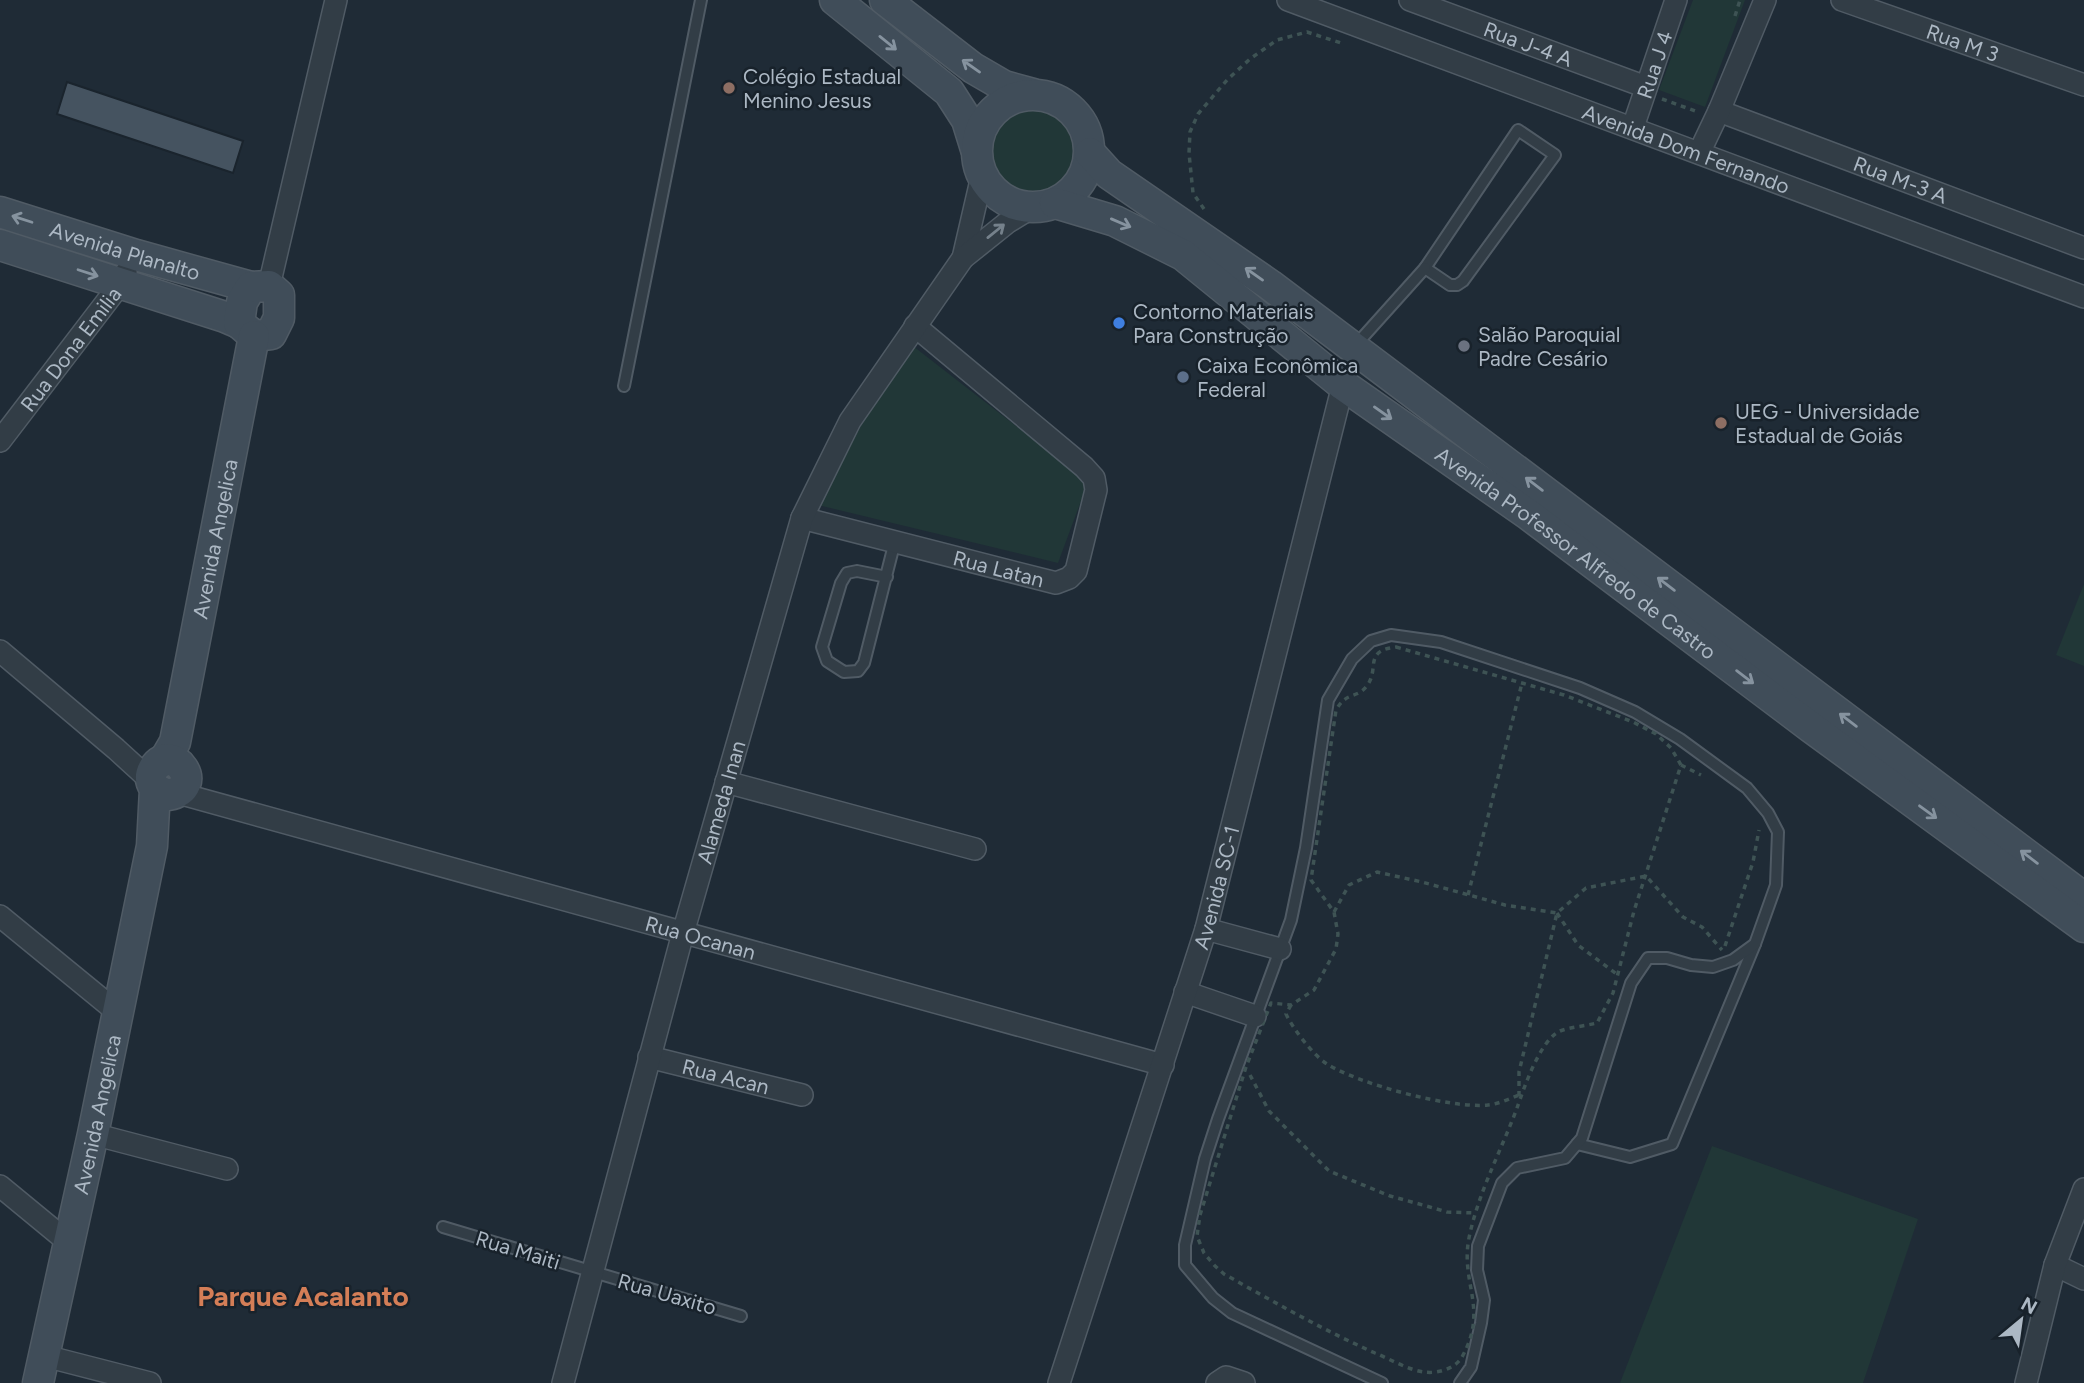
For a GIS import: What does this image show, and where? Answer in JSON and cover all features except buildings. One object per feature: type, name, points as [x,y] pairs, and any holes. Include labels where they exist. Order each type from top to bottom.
[{"type":"main road","points":[[835,0],[949,92],[967,120],[979,163],[991,189],[1002,199],[1016,205],[1043,206],[1073,191],[1085,174],[1090,153],[1089,139],[1074,112],[1055,99],[1004,86],[973,68],[885,0]]},
{"type":"main road","points":[[979,163],[981,128],[993,110],[1011,98],[1033,94]]},
{"type":"main road","name":"Avenida Professor Alfredo de Castro","points":[[1090,153],[1110,174],[1259,278],[2084,898]]},
{"type":"main road","name":"Avenida Professor Alfredo de Castro","points":[[1043,206],[1115,220],[1183,255],[1343,385],[1529,515],[2084,927]]},
{"type":"main road","name":"Avenida Planalto","points":[[0,212],[136,255],[260,286]]},
{"type":"main road","name":"Avenida Planalto","points":[[0,245],[121,283],[246,330]]},
{"type":"main road","points":[[246,330],[271,334],[279,318],[278,295],[260,286]]},
{"type":"main road","name":"Avenida Angelica","points":[[41,1369],[169,774],[246,330]]},
{"type":"street","points":[[260,286],[337,0]]},
{"type":"street","name":"Avenida Dom Fernando","points":[[1288,0],[2084,297]]},
{"type":"street","name":"Rua J-4 A","points":[[1410,0],[1651,92]]},
{"type":"street","name":"Rua J 4","points":[[1633,127],[1651,92],[1676,0]]},
{"type":"street","points":[[1699,153],[1711,111],[1765,0]]},
{"type":"street","name":"Rua M 3","points":[[1842,0],[2084,85]]},
{"type":"street","name":"Rua M-3 A","points":[[1711,111],[2084,248]]},
{"type":"street","name":"Alameda Inan","points":[[962,258],[979,163]]},
{"type":"street","name":"Alameda Inan","points":[[563,1383],[683,933],[802,518],[850,421],[962,258],[1008,222],[1043,206]]},
{"type":"street","name":"Rua Dona Emilia","points":[[0,442],[121,283],[136,255]]},
{"type":"street","name":"Rua Latan","points":[[802,518],[1056,583],[1069,578],[1076,571],[1096,489],[1094,478],[915,326]]},
{"type":"street","name":"Avenida SC-1","points":[[1059,1383],[1206,929],[1343,385]]},
{"type":"street","name":"Rua Ocanan","points":[[0,651],[116,749],[239,809],[1163,1065]]},
{"type":"street","points":[[726,782],[975,849]]},
{"type":"street","points":[[0,916],[116,1012]]},
{"type":"street","points":[[1206,929],[1280,950]]},
{"type":"street","points":[[1185,992],[1255,1016]]},
{"type":"street","name":"Rua Acan","points":[[649,1058],[802,1095]]},
{"type":"street","points":[[93,1133],[227,1169]]},
{"type":"street","points":[[0,1186],[68,1242]]},
{"type":"street","points":[[2026,1383],[2055,1265],[2084,1189]]},
{"type":"street","points":[[2055,1265],[2084,1279]]},
{"type":"street","points":[[41,1369],[150,1383]]},
{"type":"street","points":[[1220,1381],[1230,1378],[1244,1383]]},
{"type":"lane","points":[[624,386],[701,0]]},
{"type":"lane","points":[[1353,348],[1425,268],[1518,130],[1555,155],[1463,281],[1450,285],[1425,268]]},
{"type":"lane","points":[[887,577],[858,571],[847,573],[841,583],[822,647],[827,661],[844,672],[858,671],[864,663],[887,577],[895,541]]},
{"type":"lane","points":[[1382,1383],[1232,1312],[1213,1298],[1185,1265],[1185,1245],[1205,1159],[1291,920],[1306,848],[1328,700],[1352,659],[1371,641],[1391,635],[1441,642],[1580,688],[1635,712],[1680,739],[1747,788],[1768,813],[1778,832],[1776,885],[1755,944],[1672,1144],[1630,1157],[1577,1144]]},
{"type":"lane","points":[[1460,1383],[1471,1367],[1484,1300],[1477,1270],[1478,1245],[1502,1183],[1517,1168],[1565,1158],[1582,1138],[1631,983],[1648,958],[1667,958],[1690,965],[1713,967],[1733,960],[1755,944]]},
{"type":"lane","name":"Rua Maiti","points":[[443,1227],[592,1273]]},
{"type":"lane","name":"Rua Uaxito","points":[[592,1273],[741,1316]]},
{"type":"path","points":[[1732,24],[1740,0]]},
{"type":"path","points":[[1209,215],[1193,193],[1190,132],[1198,114],[1235,72],[1277,40],[1307,32],[1343,44]]},
{"type":"path","points":[[1651,92],[1711,111]]},
{"type":"path","points":[[1519,1095],[1489,1105],[1452,1103],[1392,1090],[1348,1075],[1324,1062],[1291,1025],[1286,1014],[1291,1005],[1314,990],[1336,949],[1338,934],[1334,912],[1311,880],[1336,710],[1344,697],[1366,687],[1370,681],[1375,656],[1383,648],[1396,647],[1564,695],[1633,722],[1664,741],[1681,765],[1704,776]]},
{"type":"path","points":[[1468,895],[1522,683]]},
{"type":"path","points":[[1291,1005],[1271,1003],[1246,1067],[1200,1215],[1197,1236],[1205,1253],[1224,1274],[1324,1330],[1423,1372],[1440,1371],[1454,1365],[1461,1358],[1475,1322],[1468,1241],[1492,1169],[1535,1060],[1558,1032],[1597,1023],[1613,993],[1681,765]]},
{"type":"path","points":[[1714,955],[1722,951],[1732,928],[1758,843],[1759,830],[1753,820]]},
{"type":"path","points":[[1334,912],[1349,885],[1377,872],[1505,905],[1557,914],[1577,946],[1618,975]]},
{"type":"path","points":[[1507,1134],[1519,1095],[1519,1072],[1557,914],[1586,888],[1646,876]]},
{"type":"path","points":[[1646,876],[1683,917],[1702,927],[1722,951]]},
{"type":"path","points":[[1620,965],[1630,957]]},
{"type":"path","points":[[1246,1067],[1269,1111],[1329,1171],[1390,1196],[1447,1212],[1476,1213]]},
{"type":"green space","points":[[1693,0],[1745,0],[1705,107],[1659,90]]},
{"type":"green space","points":[[1025,107],[1041,107],[1064,119],[1073,133],[1076,150],[1073,167],[1064,181],[1041,193],[1025,193],[1009,186],[997,174],[990,158],[990,142],[997,126],[1009,114]]},
{"type":"green space","points":[[913,346],[1088,482],[1058,563],[818,505],[875,400]]},
{"type":"green space","points":[[2084,584],[2084,666],[2056,655]]},
{"type":"green space","points":[[1712,1146],[1918,1219],[1863,1383],[1620,1383]]},
{"type":"place","name":"Colégio Estadual Menino Jesus","points":[[729,88]]},
{"type":"place","name":"Contorno Materiais Para Construção","points":[[1119,323]]},
{"type":"place","name":"Salão Paroquial Padre Cesário","points":[[1464,346]]},
{"type":"place","name":"Caixa Econômica Federal","points":[[1183,377]]},
{"type":"place","name":"UEG - Universidade Estadual de Goiás","points":[[1721,423]]},
{"type":"district","name":"Parque Acalanto","points":[[303,1296]]}]
